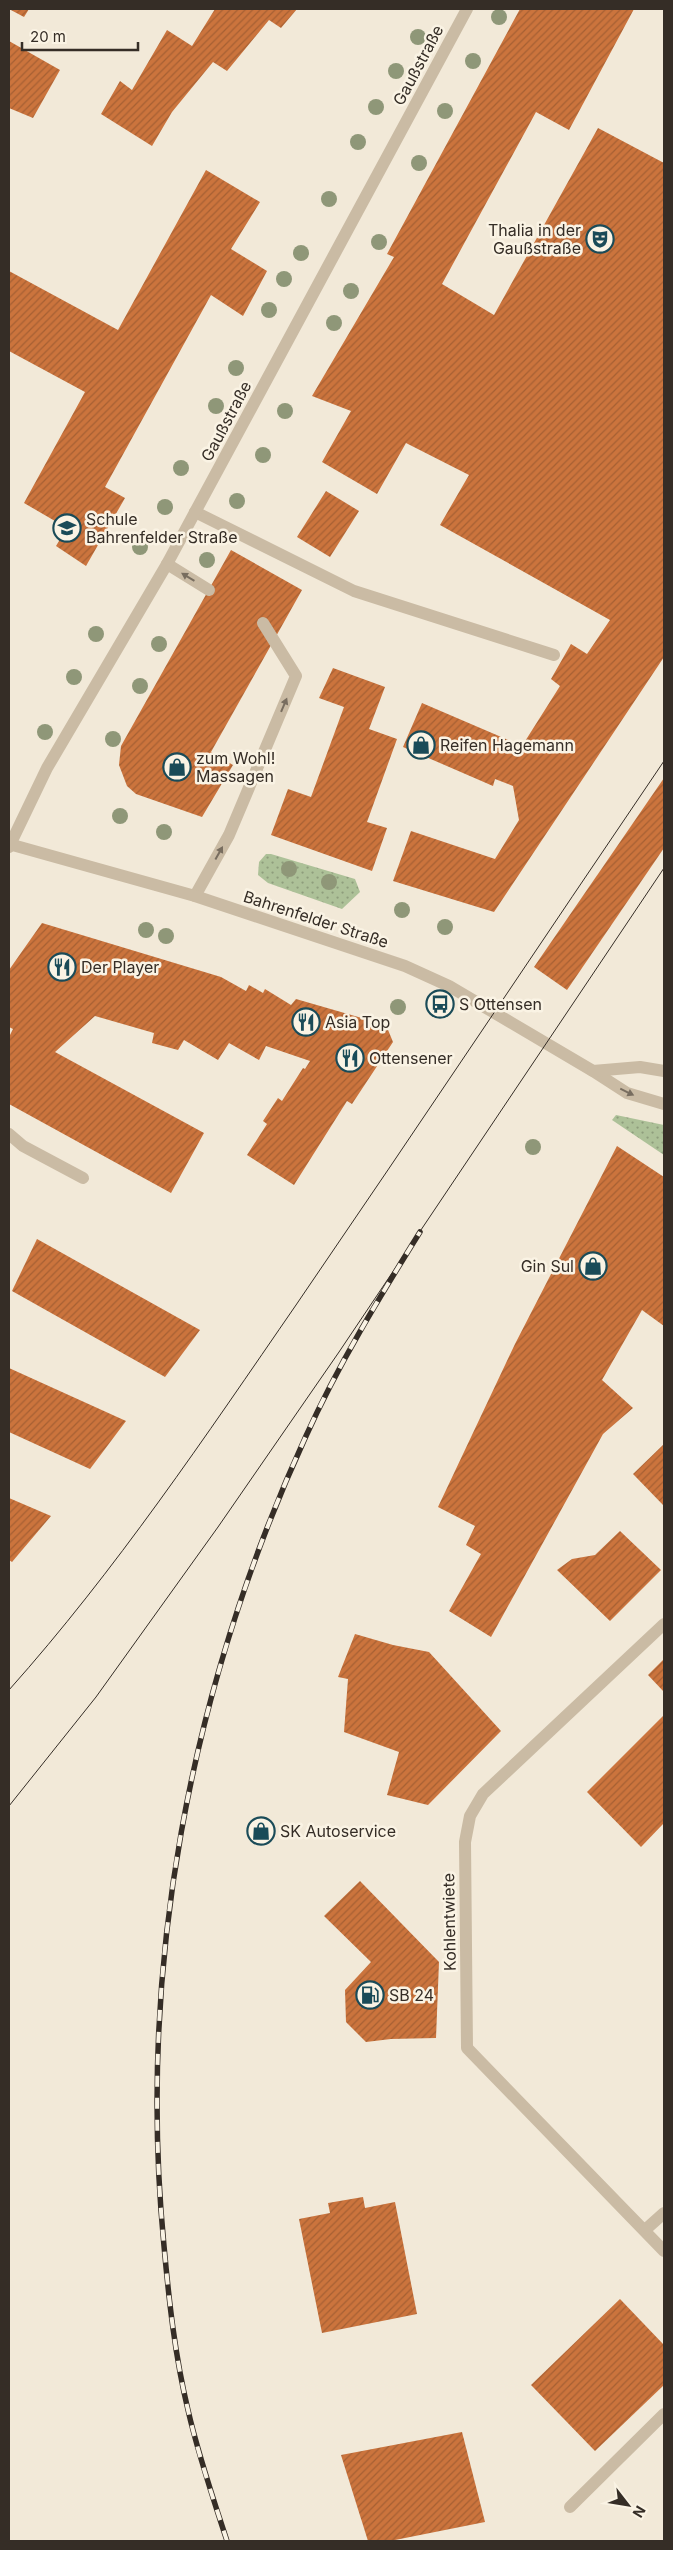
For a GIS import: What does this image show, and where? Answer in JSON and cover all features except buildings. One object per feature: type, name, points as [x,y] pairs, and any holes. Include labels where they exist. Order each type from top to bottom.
[{"type":"street","name":"Gaußstraße","points":[[9,845],[47,768],[167,564],[467,9]]},
{"type":"street","points":[[195,512],[354,591],[554,655]]},
{"type":"street","points":[[167,564],[209,590]]},
{"type":"street","points":[[195,896],[229,835],[296,676],[263,623]]},
{"type":"street","name":"Bahrenfelder Straße","points":[[9,845],[195,896],[405,966],[449,986],[593,1070],[627,1093],[664,1104]]},
{"type":"street","points":[[593,1070],[640,1067],[664,1071]]},
{"type":"street","points":[[9,1134],[23,1146],[83,1178]]},
{"type":"street","name":"Kohlentwiete","points":[[664,1624],[483,1794],[470,1816],[464,1842],[467,2048],[664,2251]]},
{"type":"street","points":[[645,2230],[664,2212]]},
{"type":"street","points":[[570,2506],[664,2414]]},
{"type":"green space","points":[[266,854],[355,879],[360,892],[342,909],[268,883],[258,875],[259,862]]},
{"type":"green space","points":[[616,1115],[664,1125],[664,1155],[612,1120]]},
{"type":"tram line","points":[[9,1690],[86,1598],[193,1453],[262,1355],[664,761]]},
{"type":"tram line","points":[[9,1806],[96,1697],[218,1527],[339,1352],[664,868]]},
{"type":"railway","points":[[227,2541],[201,2459],[183,2390],[173,2328],[164,2246],[158,2142],[158,2038],[166,1934],[181,1832],[203,1730],[231,1630],[265,1532],[318,1410],[374,1307],[420,1232]]},
{"type":"place","name":"Thalia in der Gaußstraße","points":[[600,239]]},
{"type":"place","name":"Schule Bahrenfelder Straße","points":[[67,528]]},
{"type":"place","name":"Reifen Hagemann","points":[[421,745]]},
{"type":"place","name":"zum Wohl! Massagen","points":[[177,767]]},
{"type":"place","name":"Der Player","points":[[62,967]]},
{"type":"place","name":"S Ottensen","points":[[440,1004]]},
{"type":"place","name":"Asia Top","points":[[306,1022]]},
{"type":"place","name":"Ottensener","points":[[350,1058]]},
{"type":"place","name":"Gin Sul","points":[[593,1266]]},
{"type":"place","name":"SK Autoservice","points":[[261,1831]]},
{"type":"place","name":"SB 24","points":[[370,1995]]}]
